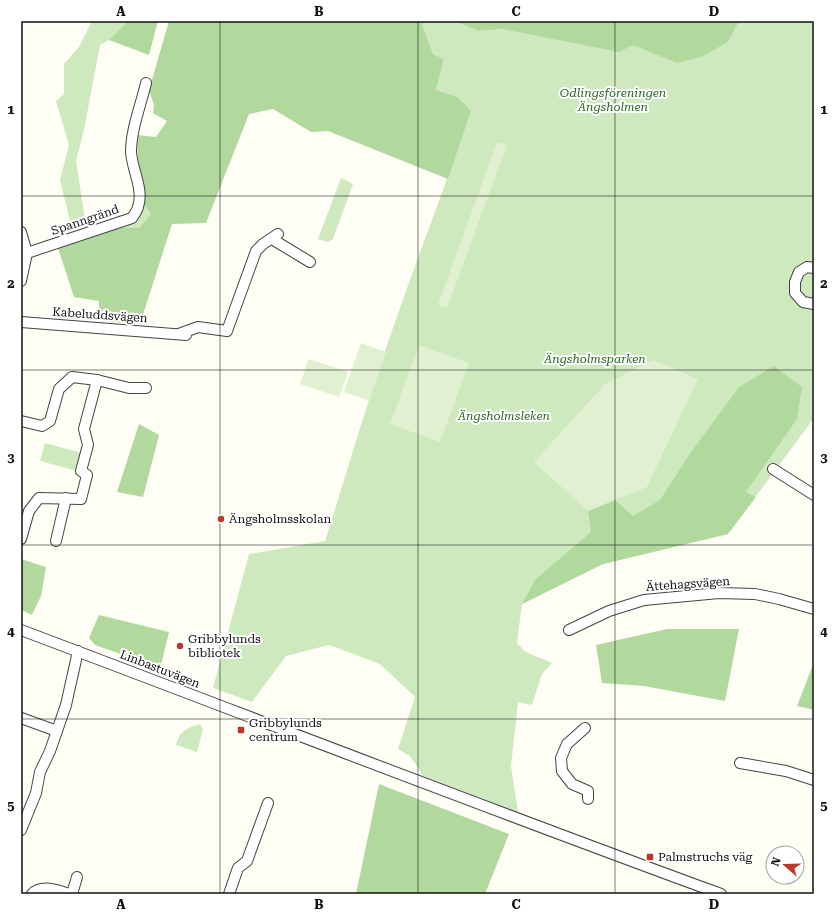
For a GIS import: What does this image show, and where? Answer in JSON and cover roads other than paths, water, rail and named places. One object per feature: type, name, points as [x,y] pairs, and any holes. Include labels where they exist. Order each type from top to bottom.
[{"type":"street","name":"Spanngränd","points":[[27,253],[132,218],[138,207],[139,194],[137,176],[131,153],[134,130],[146,82]]},
{"type":"street","points":[[21,232],[27,253],[21,281]]},
{"type":"street","name":"Kabeluddsvägen","points":[[21,322],[182,335],[198,326],[227,331],[256,251],[263,244],[275,236],[310,262]]},
{"type":"street","points":[[814,268],[807,267],[799,272],[795,282],[795,293],[803,302],[814,304]]},
{"type":"street","points":[[21,421],[42,426],[50,421],[59,389],[72,377],[97,380],[129,388],[146,388]]},
{"type":"street","points":[[21,539],[29,511],[39,498],[81,499],[87,475],[81,471],[88,445],[84,429],[97,380]]},
{"type":"street","points":[[773,469],[814,495]]},
{"type":"street","points":[[56,541],[66,498]]},
{"type":"street","name":"Ättehagsvägen","points":[[569,630],[609,611],[644,600],[719,593],[755,594],[814,609]]},
{"type":"street","name":"Linbastuvägen","points":[[21,630],[290,731],[389,771],[721,894]]},
{"type":"street","points":[[21,830],[36,793],[40,772],[50,751],[66,705],[78,651]]},
{"type":"street","points":[[21,718],[57,731]]},
{"type":"street","points":[[585,728],[568,744],[561,758],[562,771],[572,784],[588,791],[588,799]]},
{"type":"street","points":[[740,763],[786,772],[814,780]]},
{"type":"street","points":[[229,894],[238,868],[247,861],[268,803]]},
{"type":"street","points":[[72,894],[77,877]]},
{"type":"street","points":[[32,894],[48,888],[57,892],[69,894]]},
{"type":"place","name":"Ängsholmsskolan","points":[[221,519]]},
{"type":"place","name":"Gribbylunds bibliotek","points":[[180,646]]},
{"type":"place","name":"Gribbylunds centrum","points":[[241,730]]},
{"type":"place","name":"Palmstruchs väg","points":[[650,857]]},
{"type":"park label","name":"Odlingsföreningen Ängsholmen","points":[[613,100]]},
{"type":"park label","name":"Ängsholmsparken","points":[[595,359]]},
{"type":"park label","name":"Ängsholmsleken","points":[[504,416]]}]
